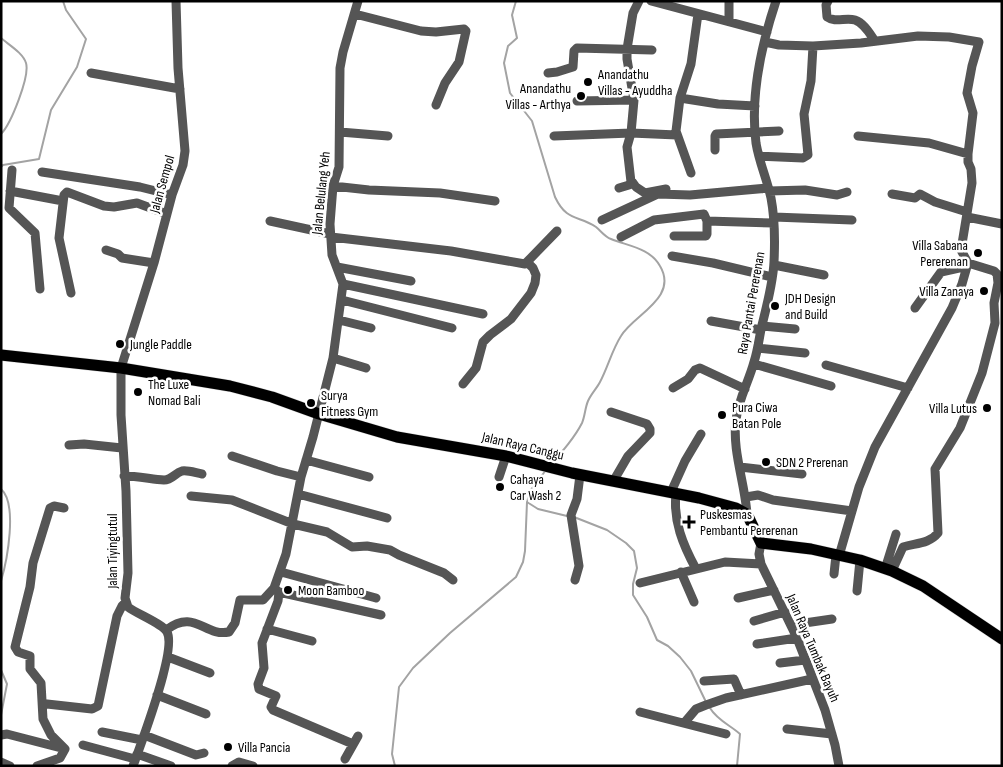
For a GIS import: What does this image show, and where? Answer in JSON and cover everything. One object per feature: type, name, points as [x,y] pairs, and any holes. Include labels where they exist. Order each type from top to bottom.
[{"type":"main road","name":"Jalan Raya Canggu","points":[[1,355],[121,368],[230,386],[272,397],[319,414],[398,437],[506,456],[580,475],[614,480],[736,508],[747,514]]},
{"type":"main road","points":[[747,514],[761,543],[811,549],[860,560],[888,570],[923,586],[1002,640]]},
{"type":"street","name":"Jalan Sempol","points":[[121,368],[154,263],[172,195],[183,165],[185,151],[176,1]]},
{"type":"street","name":"Jalan Belulang Yeh","points":[[345,759],[355,740],[273,710],[271,707],[276,696],[258,689],[258,684],[264,668],[262,643],[278,601],[277,590],[293,524],[301,477],[333,358],[342,300],[343,284],[330,248],[330,235],[333,186],[339,167],[340,68],[358,1]]},
{"type":"street","points":[[639,1],[631,21],[627,59],[634,100],[631,132],[627,147],[631,180],[636,188],[642,192],[666,189]]},
{"type":"street","points":[[651,1],[767,32]]},
{"type":"street","points":[[728,21],[729,1]]},
{"type":"street","name":"Raya Pantai Pererenan","points":[[747,514],[735,428],[738,410],[758,348],[774,265],[774,220],[769,189],[759,156],[755,133],[755,106],[767,32],[776,1]]},
{"type":"street","points":[[828,1],[826,5],[827,17],[830,19],[854,20],[860,23],[875,41]]},
{"type":"street","points":[[355,14],[421,31],[436,32],[464,29],[466,32],[459,62],[445,84],[436,105]]},
{"type":"street","points":[[691,173],[677,134],[677,116],[680,98],[691,64],[698,14]]},
{"type":"street","points":[[765,42],[780,45],[813,46],[862,43],[918,36],[934,36],[979,42],[967,93],[973,113],[968,154],[972,176],[961,250],[968,265],[952,308],[876,448],[852,511],[834,574]]},
{"type":"street","points":[[759,156],[803,158],[808,155],[804,114],[811,81],[813,46]]},
{"type":"street","points":[[548,72],[557,72],[573,67],[574,51],[577,48],[652,50]]},
{"type":"street","points":[[91,73],[180,89]]},
{"type":"street","points":[[680,98],[718,104],[755,106]]},
{"type":"street","points":[[577,101],[634,100]]},
{"type":"street","points":[[716,150],[714,136],[716,134],[779,131]]},
{"type":"street","points":[[340,132],[388,136]]},
{"type":"street","points":[[554,136],[631,132],[677,134]]},
{"type":"street","points":[[858,136],[929,143],[968,154]]},
{"type":"street","points":[[12,170],[9,208],[35,233],[40,289]]},
{"type":"street","points":[[42,172],[140,187],[172,195]]},
{"type":"street","points":[[619,188],[630,185],[631,180]]},
{"type":"street","points":[[333,186],[368,190],[440,193],[495,201]]},
{"type":"street","points":[[602,220],[658,194],[690,195],[769,189],[805,190],[837,195],[847,192]]},
{"type":"street","points":[[10,191],[63,201]]},
{"type":"street","points":[[71,293],[59,238],[63,201],[66,192],[104,206],[114,207],[137,203],[167,214]]},
{"type":"street","points":[[892,194],[914,198],[920,194],[967,214],[1002,224]]},
{"type":"street","points":[[621,237],[654,220],[704,214],[707,221],[706,236],[674,236]]},
{"type":"street","points":[[707,221],[852,220]]},
{"type":"street","points":[[270,221],[330,235],[451,251],[523,264],[528,263],[557,230]]},
{"type":"street","points":[[106,250],[118,254],[122,258],[154,263]]},
{"type":"street","points":[[672,256],[772,276]]},
{"type":"street","points":[[462,384],[476,368],[483,342],[511,319],[531,292],[536,275],[528,263]]},
{"type":"street","points":[[774,265],[824,275]]},
{"type":"street","points":[[888,570],[903,547],[920,544],[933,538],[938,533],[936,469],[960,428],[982,374],[995,323],[994,303],[998,278],[994,271],[968,265],[941,272],[914,308]]},
{"type":"street","points":[[337,267],[411,281]]},
{"type":"street","points":[[343,284],[483,314]]},
{"type":"street","points":[[342,300],[452,328]]},
{"type":"street","points":[[339,320],[371,328]]},
{"type":"street","points":[[711,321],[761,328],[795,329]]},
{"type":"street","points":[[758,348],[806,353]]},
{"type":"street","points":[[333,358],[366,368]]},
{"type":"street","points":[[754,364],[831,386]]},
{"type":"street","points":[[826,364],[908,388]]},
{"type":"street","name":"Jalan Tiyingtutul","points":[[121,368],[122,448],[128,573],[126,602],[128,607],[166,630]]},
{"type":"street","points":[[673,388],[688,379],[695,370],[700,368],[745,389]]},
{"type":"street","points":[[611,412],[648,424],[650,428],[650,433],[622,465],[614,480]]},
{"type":"street","points":[[696,569],[686,551],[676,522],[673,493],[685,462],[701,434]]},
{"type":"street","points":[[69,445],[84,444],[122,448]]},
{"type":"street","points":[[232,456],[301,477]]},
{"type":"street","points":[[499,477],[506,456]]},
{"type":"street","points":[[306,460],[370,477]]},
{"type":"street","points":[[740,467],[802,474]]},
{"type":"street","points":[[124,476],[164,480],[170,479],[179,472],[184,471],[202,474]]},
{"type":"street","points":[[574,580],[579,566],[571,514],[578,500],[580,475]]},
{"type":"street","points":[[298,494],[387,518]]},
{"type":"street","points":[[736,508],[745,494],[758,495],[773,500],[852,511]]},
{"type":"street","points":[[191,496],[232,500],[293,524],[327,532],[352,547],[368,546],[390,550],[398,556],[444,573],[453,580]]},
{"type":"street","points":[[64,508],[54,506],[50,508],[33,564],[30,587],[15,647],[18,652],[30,656],[30,669],[41,682],[43,719],[52,735],[65,749]]},
{"type":"street","points":[[888,570],[896,534]]},
{"type":"street","name":"Jalan Raya Tumbak Bayuh","points":[[761,543],[759,554],[761,564],[797,638],[832,734],[839,766]]},
{"type":"street","points":[[857,591],[860,560]]},
{"type":"street","points":[[640,582],[725,562],[761,564]]},
{"type":"street","points":[[281,572],[376,598]]},
{"type":"street","points":[[681,572],[694,602]]},
{"type":"street","points":[[135,760],[168,657],[169,636],[166,630],[178,622],[184,621],[219,631],[230,632],[235,623],[240,600],[263,600],[277,590],[381,615]]},
{"type":"street","points":[[738,598],[774,590]]},
{"type":"street","points":[[47,704],[92,709],[98,706],[118,616],[126,602]]},
{"type":"street","points":[[754,621],[785,612]]},
{"type":"street","points":[[791,625],[832,619]]},
{"type":"street","points":[[267,629],[312,641]]},
{"type":"street","points":[[757,644],[797,638]]},
{"type":"street","points":[[168,657],[210,673]]},
{"type":"street","points":[[780,663],[805,660]]},
{"type":"street","points":[[704,681],[734,679],[741,695]]},
{"type":"street","points":[[685,722],[696,709],[726,698],[812,679]]},
{"type":"street","points":[[157,695],[206,714]]},
{"type":"street","points":[[640,712],[726,734]]},
{"type":"street","points":[[787,729],[832,734]]},
{"type":"street","points":[[102,732],[143,738],[196,755],[204,753]]},
{"type":"street","points":[[1,735],[7,734],[65,749]]},
{"type":"street","points":[[83,745],[135,760],[171,766]]},
{"type":"street","points":[[37,766],[60,758],[65,749]]},
{"type":"street","points":[[1,762],[10,766]]},
{"type":"street","points":[[232,766],[239,762],[253,766]]},
{"type":"waterway","points":[[1,167],[3,165],[39,159],[51,110],[77,67],[86,39],[66,10],[63,1]]},
{"type":"waterway","points":[[516,1],[512,15],[517,38],[508,46],[504,63],[510,93],[532,121],[559,205],[568,214],[590,223],[609,238],[638,248],[651,255],[660,266],[664,277],[664,287],[659,297],[621,336],[600,382],[588,401],[579,428],[573,438],[552,462]]},
{"type":"waterway","points":[[1,38],[15,49],[26,63],[25,78],[19,100],[10,121],[1,134]]},
{"type":"waterway","points":[[395,766],[392,754],[399,687],[413,668],[450,633],[516,577],[523,562],[525,551],[527,502],[530,491],[546,470]]},
{"type":"waterway","points":[[1,489],[6,496],[10,519],[8,547],[1,581]]},
{"type":"waterway","points":[[527,502],[538,509],[567,516]]},
{"type":"waterway","points":[[574,517],[607,530],[634,551],[637,568],[633,584],[633,595],[647,617],[657,640],[668,646],[680,657],[691,671],[706,702]]},
{"type":"waterway","points":[[1,670],[7,684],[1,715]]},
{"type":"waterway","points":[[710,708],[720,719],[740,734],[737,766]]},
{"type":"place","name":"Anandathu Villas - Ayuddha","points":[[588,82]]},
{"type":"place","name":"Anandathu Villas - Arthya","points":[[581,96]]},
{"type":"place","name":"Villa Sabana Pererenan","points":[[978,253]]},
{"type":"place","name":"Villa Zanaya","points":[[984,291]]},
{"type":"place","name":"JDH Design and Build","points":[[775,306]]},
{"type":"place","name":"Jungle Paddle","points":[[120,344]]},
{"type":"place","name":"The Luxe Nomad Bali","points":[[138,392]]},
{"type":"place","name":"Surya Fitness Gym","points":[[311,403]]},
{"type":"place","name":"Villa Lutus","points":[[987,408]]},
{"type":"place","name":"Pura Ciwa Batan Pole","points":[[722,415]]},
{"type":"place","name":"SDN 2 Prerenan","points":[[766,462]]},
{"type":"place","name":"Cahaya Car Wash 2","points":[[500,487]]},
{"type":"place","name":"Puskesmas Pembantu Pererenan","points":[[689,522]]},
{"type":"place","name":"Moon Bamboo","points":[[288,590]]},
{"type":"place","name":"Villa Pancia","points":[[228,747]]}]
